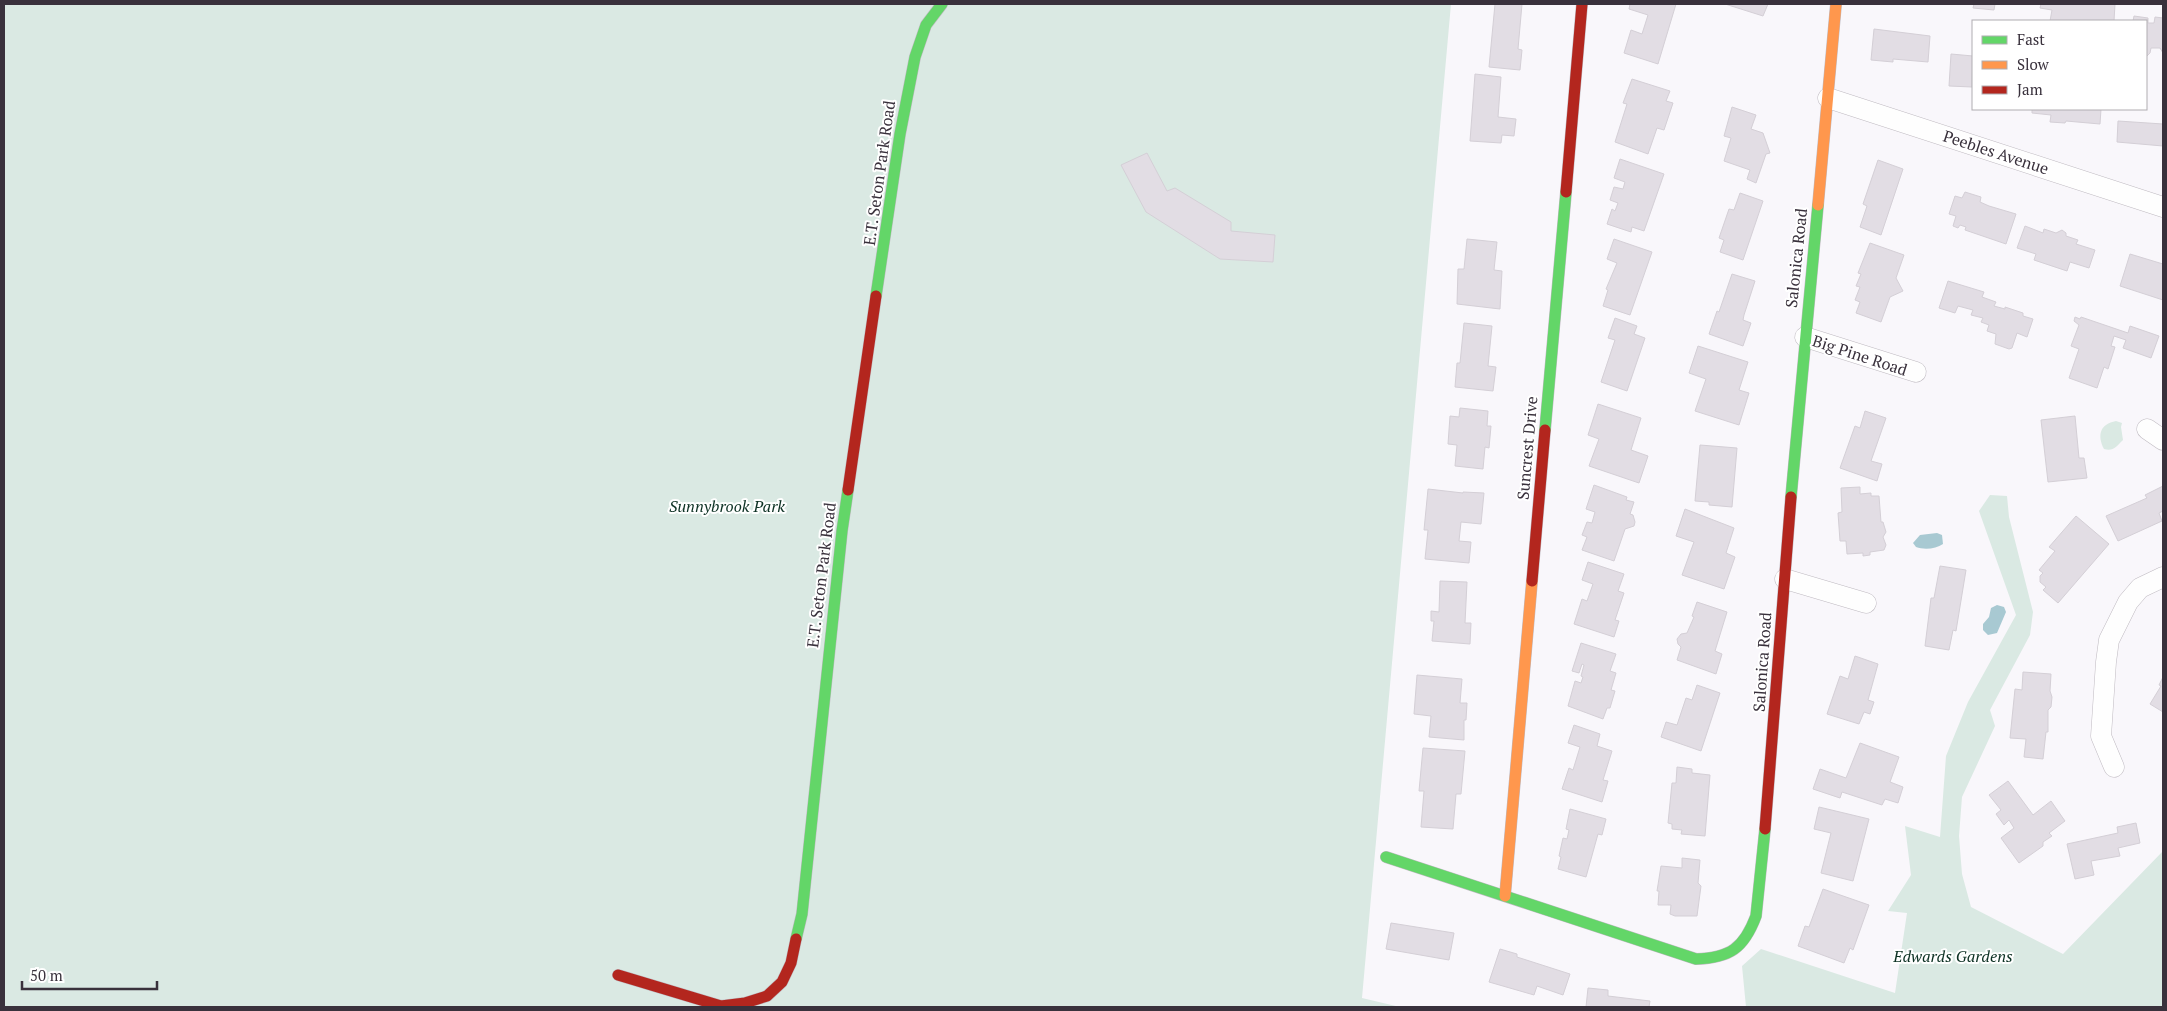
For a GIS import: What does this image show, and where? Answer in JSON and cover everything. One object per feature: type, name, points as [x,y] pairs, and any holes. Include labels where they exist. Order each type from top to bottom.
[{"type":"street","name":"E.T. Seton Park Road","points":[[618,975],[721,1006],[745,1003],[767,996],[782,982],[791,963],[802,914],[842,530],[900,134],[915,57],[926,25],[942,4]]},
{"type":"street","name":"Suncrest Drive","points":[[1505,896],[1582,4]]},
{"type":"street","name":"Salonica Road","points":[[1386,857],[1696,959],[1712,960],[1729,955],[1750,933],[1756,916],[1770,780],[1805,337],[1836,4]]},
{"type":"street","name":"Peebles Avenue","points":[[1828,98],[2163,207]]},
{"type":"street","name":"Big Pine Road","points":[[1805,337],[1916,372]]},
{"type":"street","points":[[2114,767],[2100,736],[2106,662],[2110,640],[2128,602],[2140,588],[2163,577]]},
{"type":"street","points":[[1785,579],[1866,603]]},
{"type":"green space","name":"Sunnybrook Park","points":[[4,4],[1451,4],[1362,998],[1400,1007],[4,1007]]},
{"type":"green space","points":[[2116,421],[2122,423],[2123,440],[2112,449],[2104,449],[2101,431],[2106,425]]},
{"type":"green space","name":"Edwards Gardens","points":[[1990,495],[2007,496],[2009,517],[2033,612],[2030,635],[1990,710],[1995,726],[1962,797],[1959,836],[1962,874],[1971,907],[2063,954],[2163,851],[2163,1007],[1746,1007],[1742,966],[1761,949],[1895,993],[1907,913],[1888,911],[1911,875],[1905,826],[1940,837],[1946,756],[1968,702],[2016,615],[1979,511]]},
{"type":"water","points":[[1937,533],[1942,535],[1943,544],[1940,546],[1923,548],[1916,547],[1913,543],[1920,535]]},
{"type":"water","points":[[1997,605],[2004,607],[2006,612],[1997,633],[1988,635],[1983,630],[1983,624],[1989,617],[1991,608]]},
{"type":"building","points":[[1495,4],[1522,4],[1518,49],[1522,50],[1520,70],[1489,67]]},
{"type":"building","points":[[1630,4],[1676,4],[1658,64],[1624,53],[1631,30],[1642,34],[1648,15],[1629,9]]},
{"type":"building","points":[[1725,4],[1768,4],[1763,16]]},
{"type":"building","points":[[1974,4],[1995,4],[1994,10],[1973,8]]},
{"type":"building","points":[[2041,4],[2115,4],[2114,20],[2050,20],[2052,10],[2040,8]]},
{"type":"building","points":[[2134,16],[2148,18],[2148,23],[2154,23],[2155,17],[2163,18],[2163,53],[2160,48],[2151,48],[2147,56],[2147,20],[2133,20]]},
{"type":"building","points":[[1874,29],[1930,36],[1928,62],[1893,59],[1893,62],[1871,60]]},
{"type":"building","points":[[1951,54],[1972,56],[1972,87],[1949,86]]},
{"type":"building","points":[[1475,74],[1501,77],[1498,117],[1516,119],[1514,136],[1502,135],[1501,143],[1470,141]]},
{"type":"building","points":[[1632,79],[1670,91],[1666,101],[1673,103],[1664,130],[1657,128],[1648,154],[1615,142],[1627,104],[1623,103]]},
{"type":"building","points":[[1732,107],[1756,115],[1751,129],[1763,133],[1770,153],[1766,154],[1756,183],[1747,179],[1750,170],[1724,161],[1731,138],[1724,136]]},
{"type":"building","points":[[2032,110],[2101,110],[2100,124],[2066,121],[2065,123],[2050,122],[2051,115],[2032,113]]},
{"type":"building","points":[[2118,121],[2163,124],[2163,146],[2117,142]]},
{"type":"building","points":[[1147,153],[1167,191],[1175,188],[1231,222],[1231,231],[1275,235],[1273,262],[1220,259],[1146,212],[1121,165]]},
{"type":"building","points":[[1620,159],[1664,174],[1644,231],[1632,227],[1631,232],[1607,224],[1612,209],[1615,211],[1618,203],[1610,200],[1614,187],[1623,189],[1625,182],[1614,178]]},
{"type":"building","points":[[1878,160],[1903,169],[1881,235],[1860,227],[1867,206],[1863,204]]},
{"type":"building","points":[[1965,192],[1981,197],[1980,202],[1989,206],[2016,214],[2006,244],[1965,230],[1966,227],[1960,225],[1958,228],[1953,226],[1956,216],[1949,214],[1955,196],[1962,198]]},
{"type":"building","points":[[1740,193],[1763,201],[1743,260],[1720,252],[1724,240],[1719,238],[1729,209],[1734,210]]},
{"type":"building","points":[[2025,226],[2043,233],[2044,229],[2056,233],[2062,230],[2066,233],[2066,236],[2078,240],[2076,244],[2095,250],[2089,268],[2070,262],[2067,271],[2034,260],[2036,254],[2017,248]]},
{"type":"building","points":[[1467,239],[1497,242],[1494,270],[1502,271],[1500,309],[1457,304],[1458,269],[1464,269]]},
{"type":"building","points":[[1614,239],[1652,252],[1630,315],[1603,306],[1608,290],[1606,289],[1617,263],[1607,259]]},
{"type":"building","points":[[1870,243],[1904,255],[1896,278],[1903,291],[1890,297],[1881,322],[1856,313],[1860,302],[1855,300],[1860,287],[1856,286],[1861,274],[1858,273]]},
{"type":"building","points":[[2130,254],[2163,264],[2163,300],[2120,286]]},
{"type":"building","points":[[1732,274],[1755,281],[1743,320],[1751,323],[1743,346],[1709,334]]},
{"type":"building","points":[[1948,281],[1984,292],[1982,297],[1996,302],[1994,306],[2005,309],[2005,307],[2023,313],[2023,316],[2033,319],[2027,337],[2017,333],[2012,348],[2009,349],[1995,344],[1996,334],[1987,331],[1989,325],[1981,322],[1983,318],[1971,315],[1973,310],[1958,306],[1955,313],[1939,308]]},
{"type":"building","points":[[2075,317],[2080,319],[2081,317],[2128,333],[2130,326],[2159,336],[2151,358],[2123,348],[2126,340],[2114,336],[2111,346],[2115,347],[2108,369],[2104,367],[2097,388],[2069,378],[2079,349],[2071,346],[2079,325],[2074,321]]},
{"type":"building","points":[[1615,318],[1637,326],[1634,334],[1645,338],[1627,391],[1601,382],[1615,340],[1608,338]]},
{"type":"building","points":[[1464,323],[1492,326],[1488,366],[1496,367],[1493,391],[1455,387],[1457,363],[1460,363]]},
{"type":"building","points":[[1698,346],[1748,362],[1739,390],[1749,393],[1739,425],[1695,411],[1706,379],[1689,373]]},
{"type":"building","points":[[1598,404],[1641,418],[1631,450],[1648,456],[1639,483],[1589,466],[1599,439],[1588,435]]},
{"type":"building","points":[[1460,408],[1488,411],[1487,426],[1491,426],[1489,448],[1485,447],[1483,469],[1455,466],[1457,445],[1448,444],[1450,416],[1459,417]]},
{"type":"building","points":[[1865,411],[1886,418],[1871,461],[1882,464],[1877,481],[1840,468],[1855,426],[1860,428]]},
{"type":"building","points":[[2075,416],[2079,458],[2084,458],[2087,478],[2048,482],[2041,420]]},
{"type":"building","points":[[1700,445],[1737,448],[1732,507],[1709,505],[1709,502],[1695,501]]},
{"type":"building","points":[[1594,485],[1627,497],[1626,500],[1634,502],[1630,514],[1633,515],[1634,526],[1625,529],[1614,561],[1582,550],[1587,537],[1582,535],[1587,522],[1592,523],[1595,512],[1586,509]]},
{"type":"building","points":[[2163,486],[2163,511],[2159,513],[2162,521],[2118,541],[2106,516],[2147,498],[2145,495]]},
{"type":"building","points":[[1860,487],[1860,494],[1871,493],[1871,496],[1879,496],[1881,522],[1883,522],[1886,532],[1883,537],[1886,545],[1884,550],[1870,552],[1870,555],[1863,556],[1863,553],[1847,554],[1846,541],[1840,541],[1838,513],[1842,512],[1841,488]]},
{"type":"building","points":[[1428,489],[1484,493],[1481,524],[1461,522],[1459,541],[1471,542],[1469,563],[1425,559],[1428,530],[1424,530]]},
{"type":"building","points":[[1685,509],[1734,528],[1726,553],[1735,557],[1724,589],[1682,575],[1694,542],[1676,536]]},
{"type":"building","points":[[2076,516],[2109,544],[2058,603],[2043,590],[2046,587],[2040,582],[2040,576],[2043,573],[2039,570],[2055,551],[2049,547]]},
{"type":"building","points":[[1588,562],[1624,574],[1618,591],[1624,593],[1615,620],[1619,621],[1614,637],[1574,624],[1582,599],[1587,601],[1593,584],[1582,580]]},
{"type":"building","points":[[1940,566],[1966,570],[1956,631],[1953,630],[1949,650],[1925,646],[1931,598],[1934,598]]},
{"type":"building","points":[[1440,581],[1467,582],[1465,623],[1471,623],[1470,644],[1432,641],[1434,621],[1431,621],[1431,611],[1439,612]]},
{"type":"building","points":[[1697,602],[1727,612],[1715,651],[1722,654],[1716,674],[1677,660],[1681,647],[1677,639],[1681,634],[1687,633],[1694,617],[1692,616]]},
{"type":"building","points":[[1581,643],[1616,654],[1610,671],[1616,673],[1611,690],[1615,691],[1610,708],[1607,708],[1603,719],[1568,706],[1575,681],[1581,683],[1583,677],[1581,676],[1584,665],[1582,664],[1579,673],[1572,671]]},
{"type":"building","points":[[1855,656],[1878,664],[1868,700],[1874,702],[1870,714],[1864,712],[1859,724],[1827,714],[1840,676],[1848,679]]},
{"type":"building","points":[[2023,672],[2051,674],[2050,691],[2052,697],[2051,707],[2048,710],[2048,732],[2046,732],[2043,759],[2024,757],[2026,739],[2010,738],[2015,689],[2022,690]]},
{"type":"building","points":[[1417,675],[1462,679],[1460,703],[1467,703],[1466,720],[1464,720],[1464,740],[1429,737],[1431,716],[1414,714]]},
{"type":"building","points":[[2163,677],[2163,712],[2150,704],[2161,686],[2159,685]]},
{"type":"building","points":[[1697,685],[1720,693],[1701,751],[1661,737],[1666,722],[1677,725],[1686,698],[1692,700]]},
{"type":"building","points":[[1574,725],[1600,734],[1597,746],[1612,751],[1603,780],[1608,781],[1602,802],[1562,789],[1569,768],[1573,770],[1580,747],[1568,743]]},
{"type":"building","points":[[1860,743],[1899,757],[1890,782],[1903,787],[1898,803],[1885,799],[1882,805],[1842,792],[1840,798],[1813,789],[1820,769],[1846,778]]},
{"type":"building","points":[[1423,748],[1465,751],[1461,794],[1456,794],[1453,829],[1421,827],[1424,791],[1419,791]]},
{"type":"building","points":[[1677,767],[1692,769],[1692,773],[1710,775],[1705,836],[1681,834],[1682,830],[1672,829],[1672,824],[1668,823],[1672,783],[1676,783]]},
{"type":"building","points":[[2008,781],[2033,815],[2051,801],[2065,821],[2049,833],[2052,836],[2043,842],[2043,846],[2019,863],[2001,838],[2014,828],[2009,820],[2004,825],[1996,814],[2001,810],[1989,795]]},
{"type":"building","points":[[1819,807],[1869,819],[1853,881],[1821,873],[1831,833],[1814,829]]},
{"type":"building","points":[[1570,809],[1606,819],[1602,835],[1598,834],[1586,877],[1558,869],[1563,838],[1567,839],[1569,830],[1566,829]]},
{"type":"building","points":[[2136,823],[2140,843],[2118,848],[2120,856],[2091,861],[2094,875],[2075,879],[2067,844],[2118,833],[2117,827]]},
{"type":"building","points":[[1682,858],[1700,860],[1698,883],[1701,886],[1697,916],[1675,916],[1670,914],[1671,905],[1658,905],[1659,891],[1657,891],[1661,866],[1682,868]]},
{"type":"building","points":[[1823,889],[1869,905],[1853,950],[1850,948],[1844,963],[1798,946],[1805,926],[1809,927]]},
{"type":"building","points":[[1391,923],[1454,933],[1449,960],[1386,949]]},
{"type":"building","points":[[1500,949],[1517,954],[1517,957],[1570,974],[1563,995],[1537,986],[1534,995],[1489,982]]},
{"type":"building","points":[[1588,988],[1608,990],[1608,996],[1650,1001],[1649,1007],[1586,1007]]},
{"type":"traffic: fast","points":[[876,296],[900,134],[915,57],[926,25],[942,4]]},
{"type":"traffic: fast","points":[[1545,430],[1566,192]]},
{"type":"traffic: fast","points":[[1791,497],[1818,205]]},
{"type":"traffic: fast","points":[[796,939],[802,914],[842,531],[848,490]]},
{"type":"traffic: fast","points":[[1386,857],[1696,959],[1718,956],[1734,949],[1741,943],[1751,927],[1756,916],[1765,829]]},
{"type":"traffic: slow","points":[[1818,205],[1836,4]]},
{"type":"traffic: slow","points":[[1505,896],[1532,581]]},
{"type":"traffic: jam","points":[[1566,192],[1582,4]]},
{"type":"traffic: jam","points":[[848,490],[876,296]]},
{"type":"traffic: jam","points":[[1532,581],[1545,430]]},
{"type":"traffic: jam","points":[[1765,829],[1791,497]]},
{"type":"traffic: jam","points":[[618,975],[721,1006],[745,1003],[767,996],[782,982],[791,963],[796,939]]}]
